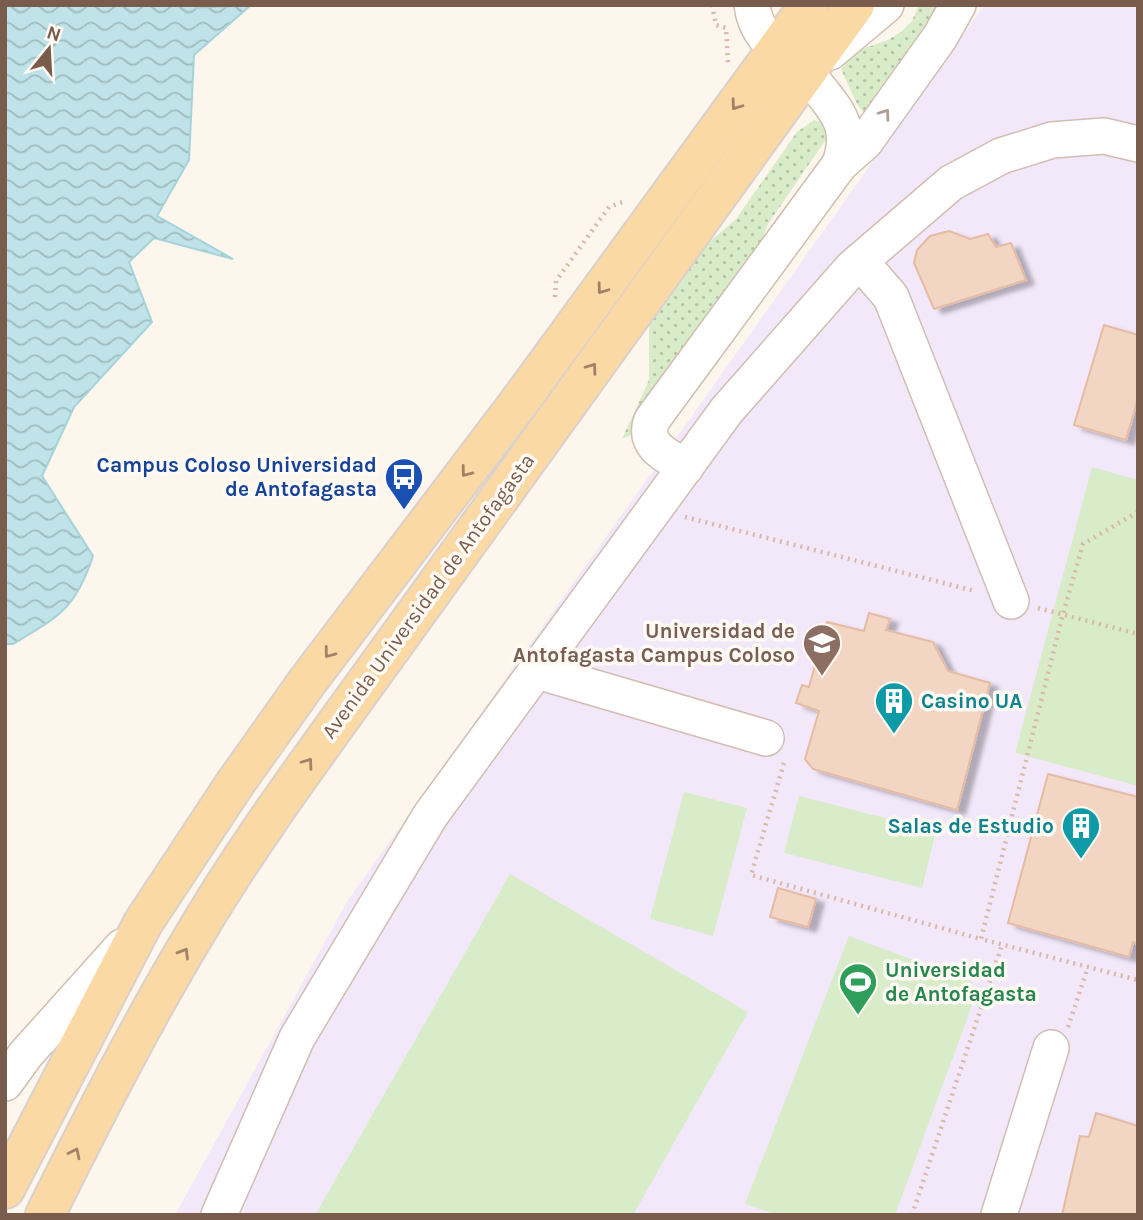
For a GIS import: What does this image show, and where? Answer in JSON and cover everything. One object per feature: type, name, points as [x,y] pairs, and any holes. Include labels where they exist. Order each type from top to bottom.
[{"type":"main road","name":"Avenida Universidad de Antofagasta","points":[[5,1189],[143,923],[234,785],[307,682],[520,401],[809,5]]},
{"type":"main road","name":"Avenida Universidad de Antofagasta","points":[[45,1215],[136,1036],[203,921],[259,834],[855,5]]},
{"type":"lane","points":[[752,5],[759,30],[776,50],[806,73],[841,120],[845,140],[840,164]]},
{"type":"lane","points":[[806,73],[886,5]]},
{"type":"lane","points":[[686,467],[657,450],[649,435],[652,420],[840,164],[865,142],[940,37],[958,5]]},
{"type":"lane","points":[[219,1215],[297,1038],[430,816],[727,410],[860,261],[951,183],[1001,156],[1052,140],[1104,136],[1138,144]]},
{"type":"lane","points":[[860,261],[891,297],[1011,601]]},
{"type":"lane","points":[[537,671],[766,738]]},
{"type":"lane","points":[[5,1083],[26,1054],[143,923]]},
{"type":"lane","points":[[999,1215],[1051,1048]]},
{"type":"path","points":[[712,5],[716,25],[726,28],[728,64]]},
{"type":"path","points":[[554,304],[556,281],[609,207],[626,200]]},
{"type":"path","points":[[654,509],[1138,634]]},
{"type":"path","points":[[981,939],[1083,544],[1138,512]]},
{"type":"path","points":[[766,738],[789,744],[751,875],[1138,980]]},
{"type":"path","points":[[912,1215],[1002,945]]},
{"type":"shaded area","name":"Universidad de Antofagasta Campus Coloso","points":[[984,5],[1138,5],[1138,1215],[175,1215],[348,900]]},
{"type":"green space","points":[[919,5],[947,5],[868,118],[857,104],[841,69],[856,51],[888,40],[901,32],[912,21]]},
{"type":"green space","points":[[814,120],[823,123],[827,138],[768,224],[758,251],[747,270],[631,435],[622,439],[649,380],[649,321],[706,245],[736,219],[797,132]]},
{"type":"green space","points":[[1092,467],[1138,480],[1138,786],[1015,753]]},
{"type":"green space","points":[[684,792],[747,808],[713,936],[650,919]]},
{"type":"green space","points":[[799,796],[936,831],[922,888],[784,853]]},
{"type":"green space","points":[[510,874],[748,1012],[633,1215],[315,1215]]},
{"type":"green space","points":[[849,936],[972,982],[974,1000],[895,1215],[777,1215],[745,1204]]},
{"type":"water","points":[[5,5],[196,5],[196,8],[251,5],[194,55],[189,160],[157,216],[233,259],[154,238],[129,262],[152,322],[74,407],[42,476],[93,556],[79,589],[64,610],[13,644],[5,644]]},
{"type":"building","points":[[949,231],[970,239],[988,234],[996,247],[1011,243],[1026,280],[934,309],[914,263],[917,250],[930,236]]},
{"type":"building","points":[[1104,325],[1138,335],[1138,398],[1126,440],[1074,425]]},
{"type":"building","name":"Casino UA","points":[[869,613],[890,619],[886,630],[933,642],[948,671],[990,683],[957,810],[813,769],[805,759],[819,711],[796,703],[802,685],[809,687],[827,622],[864,631]]},
{"type":"building","name":"Salas de Estudio","points":[[1048,774],[1138,797],[1138,944],[1133,942],[1129,957],[1008,923]]},
{"type":"building","points":[[778,888],[816,899],[808,927],[770,917]]},
{"type":"building","points":[[1096,1113],[1138,1126],[1138,1215],[1062,1215],[1080,1136],[1089,1137]]},
{"type":"place","name":"Campus Coloso Universidad de Antofagasta","points":[[404,511]]},
{"type":"place","name":"Universidad de Antofagasta Campus Coloso","points":[[822,677]]},
{"type":"place","name":"Casino UA","points":[[894,735]]},
{"type":"place","name":"Salas de Estudio","points":[[1081,860]]},
{"type":"place","name":"Universidad de Antofagasta","points":[[858,1016]]}]
